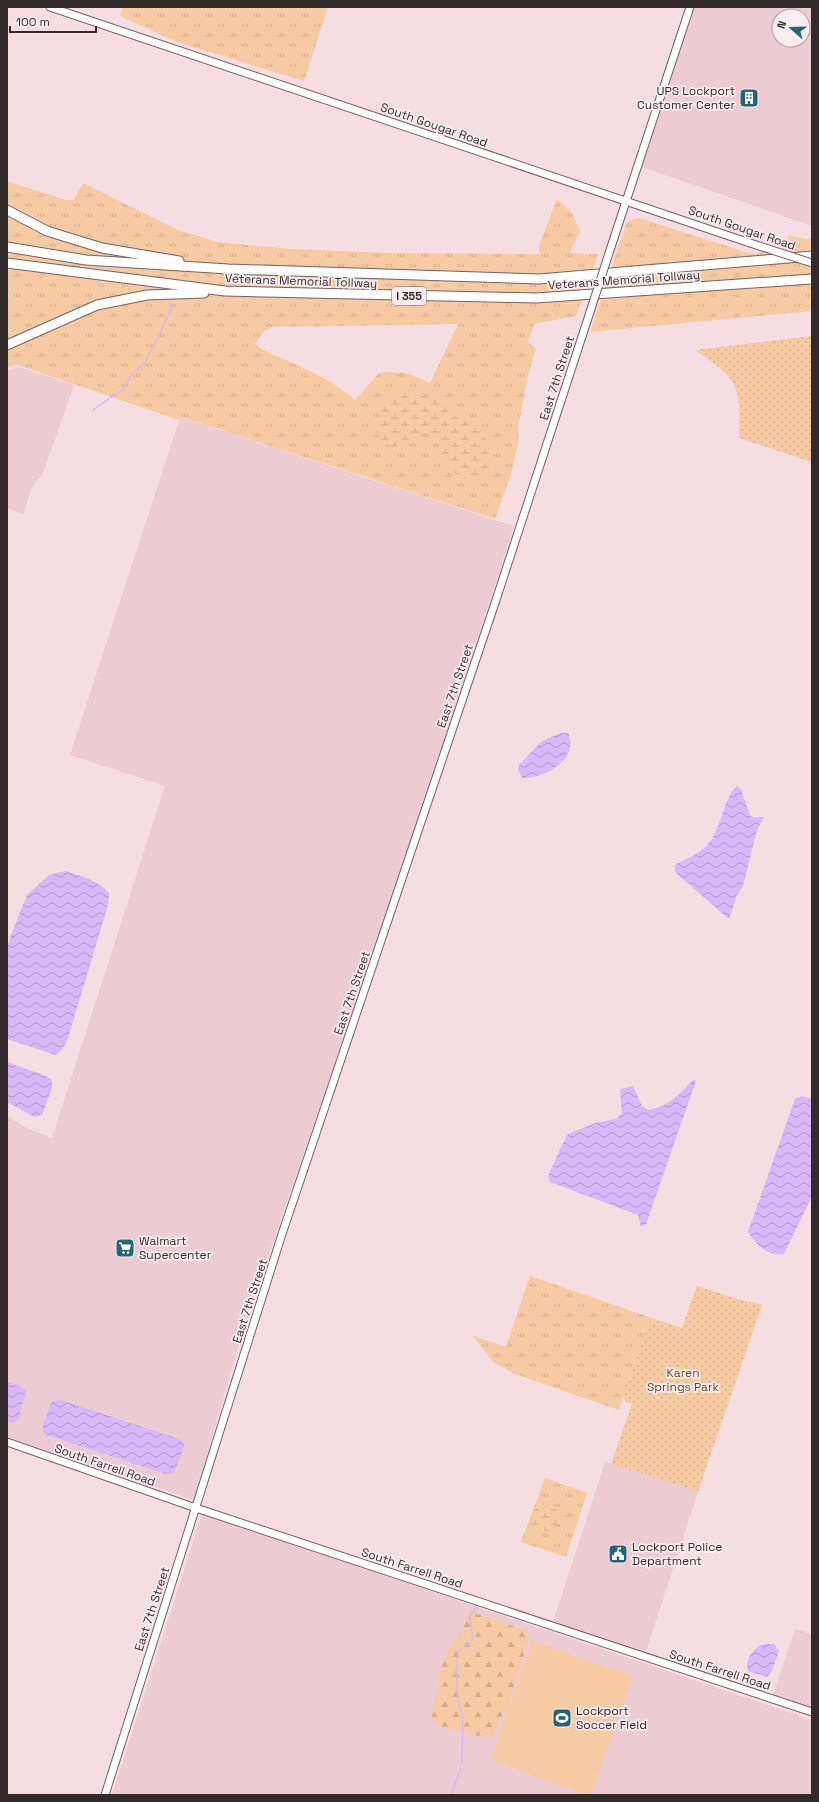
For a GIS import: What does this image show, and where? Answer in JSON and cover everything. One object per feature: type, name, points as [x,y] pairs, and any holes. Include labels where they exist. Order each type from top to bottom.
[{"type":"highway","points":[[7,210],[47,231],[102,248],[228,269]]},
{"type":"highway","name":"Veterans Memorial Tollway","points":[[7,247],[86,260],[228,269],[539,278],[812,256]]},
{"type":"highway","name":"Veterans Memorial Tollway","points":[[7,263],[238,292],[536,298],[812,279]]},
{"type":"highway","points":[[7,346],[97,305],[147,295],[238,292]]},
{"type":"street","name":"South Gougar Road","points":[[50,7],[812,263]]},
{"type":"street","name":"East 7th Street","points":[[105,1795],[282,1234],[496,600],[690,7]]},
{"type":"street","name":"South Farrell Road","points":[[7,1442],[196,1508],[812,1712]]},
{"type":"shaded area","points":[[695,7],[812,7],[812,226],[642,167]]},
{"type":"shaded area","points":[[19,367],[74,385],[43,473],[31,489],[23,514],[7,508],[7,370]]},
{"type":"shaded area","points":[[180,417],[514,526],[404,863],[245,1323],[194,1500],[7,1437],[7,1116],[27,1128],[52,1138],[165,786],[70,755]]},
{"type":"shaded area","points":[[605,1462],[698,1492],[646,1651],[553,1622]]},
{"type":"shaded area","points":[[202,1514],[812,1720],[812,1795],[112,1795]]},
{"type":"shaded area","points":[[795,1629],[812,1634],[812,1709],[773,1695]]},
{"type":"green space","points":[[123,7],[328,7],[304,81],[177,42],[120,16]]},
{"type":"green space","points":[[7,181],[66,200],[74,200],[83,183],[178,230],[218,242],[291,249],[390,253],[539,254],[539,245],[557,199],[572,213],[580,231],[570,253],[598,254],[576,316],[534,324],[528,342],[536,349],[528,375],[518,428],[519,440],[510,477],[495,519],[181,417],[179,420],[15,364],[7,368]],"holes":[[[458,324],[430,383],[407,373],[380,372],[355,400],[340,388],[323,378],[271,354],[255,344],[264,331],[274,327]]]},
{"type":"green space","points":[[639,218],[752,254],[785,248],[789,235],[812,239],[812,311],[590,332],[626,224],[631,220]]},
{"type":"green space","points":[[812,336],[812,462],[739,438],[739,406],[735,385],[721,369],[695,350]]},
{"type":"green space","points":[[402,389],[440,400],[455,416],[476,421],[485,437],[490,454],[491,462],[489,469],[483,476],[474,482],[461,477],[452,471],[447,465],[440,448],[433,437],[428,434],[423,433],[417,435],[395,447],[381,442],[376,431],[380,414],[391,395]]},
{"type":"green space","points":[[530,1276],[652,1318],[644,1335],[619,1410],[515,1374],[493,1362],[473,1336],[506,1347]]},
{"type":"green space","name":"Karen Springs Park","points":[[697,1286],[762,1305],[698,1492],[611,1464],[632,1404],[626,1402],[623,1398],[644,1335],[652,1318],[682,1328]]},
{"type":"green space","points":[[545,1478],[587,1493],[566,1557],[521,1542]]},
{"type":"green space","points":[[543,1503],[553,1507],[559,1512],[558,1519],[550,1532],[530,1527],[535,1509]]},
{"type":"green space","points":[[469,1611],[527,1631],[529,1638],[508,1707],[500,1719],[494,1737],[470,1735],[459,1730],[445,1729],[434,1722],[431,1714],[439,1687],[438,1678],[441,1668],[448,1651],[462,1631]]},
{"type":"green space","name":"Lockport Soccer Field","points":[[532,1641],[633,1676],[591,1795],[585,1795],[491,1760]]},
{"type":"water","points":[[560,733],[568,733],[570,742],[569,751],[565,759],[558,766],[540,775],[522,778],[518,769],[519,765],[541,742]]},
{"type":"water","points":[[737,786],[741,790],[750,815],[753,817],[764,817],[757,830],[743,886],[737,895],[729,919],[678,875],[675,871],[675,865],[704,848],[712,839],[730,796]]},
{"type":"water","points":[[65,871],[100,885],[109,893],[108,905],[68,1038],[64,1047],[56,1055],[7,1039],[7,949],[27,895],[49,875]]},
{"type":"water","points":[[7,1062],[46,1076],[52,1080],[52,1088],[42,1115],[34,1117],[7,1102]]},
{"type":"water","points":[[693,1080],[696,1081],[646,1224],[641,1227],[638,1215],[550,1182],[548,1176],[568,1134],[595,1123],[616,1119],[622,1113],[620,1089],[633,1086],[642,1106],[649,1110],[668,1103]]},
{"type":"water","points":[[802,1096],[812,1099],[812,1196],[784,1254],[773,1254],[763,1249],[748,1232],[795,1099]]},
{"type":"water","points":[[7,1382],[20,1386],[26,1391],[19,1418],[14,1423],[7,1422]]},
{"type":"water","points":[[58,1399],[179,1439],[184,1444],[184,1447],[174,1473],[166,1474],[46,1435],[43,1432],[43,1426],[51,1403]]},
{"type":"water","points":[[765,1644],[774,1644],[779,1651],[772,1671],[767,1677],[748,1671],[747,1666],[749,1658],[754,1650]]},
{"type":"waterway","points":[[93,410],[123,389],[132,374],[145,363],[168,317],[171,307],[169,302]]},
{"type":"waterway","points":[[462,1763],[463,1718],[458,1700],[456,1669],[458,1652],[473,1640],[470,1617],[478,1604]]},
{"type":"waterway","points":[[451,1795],[461,1769]]},
{"type":"place","name":"UPS Lockport Customer Center","points":[[749,98]]},
{"type":"place","name":"Walmart Supercenter","points":[[125,1248]]},
{"type":"place","name":"Lockport Police Department","points":[[618,1554]]},
{"type":"place","name":"Lockport Soccer Field","points":[[562,1718]]}]
